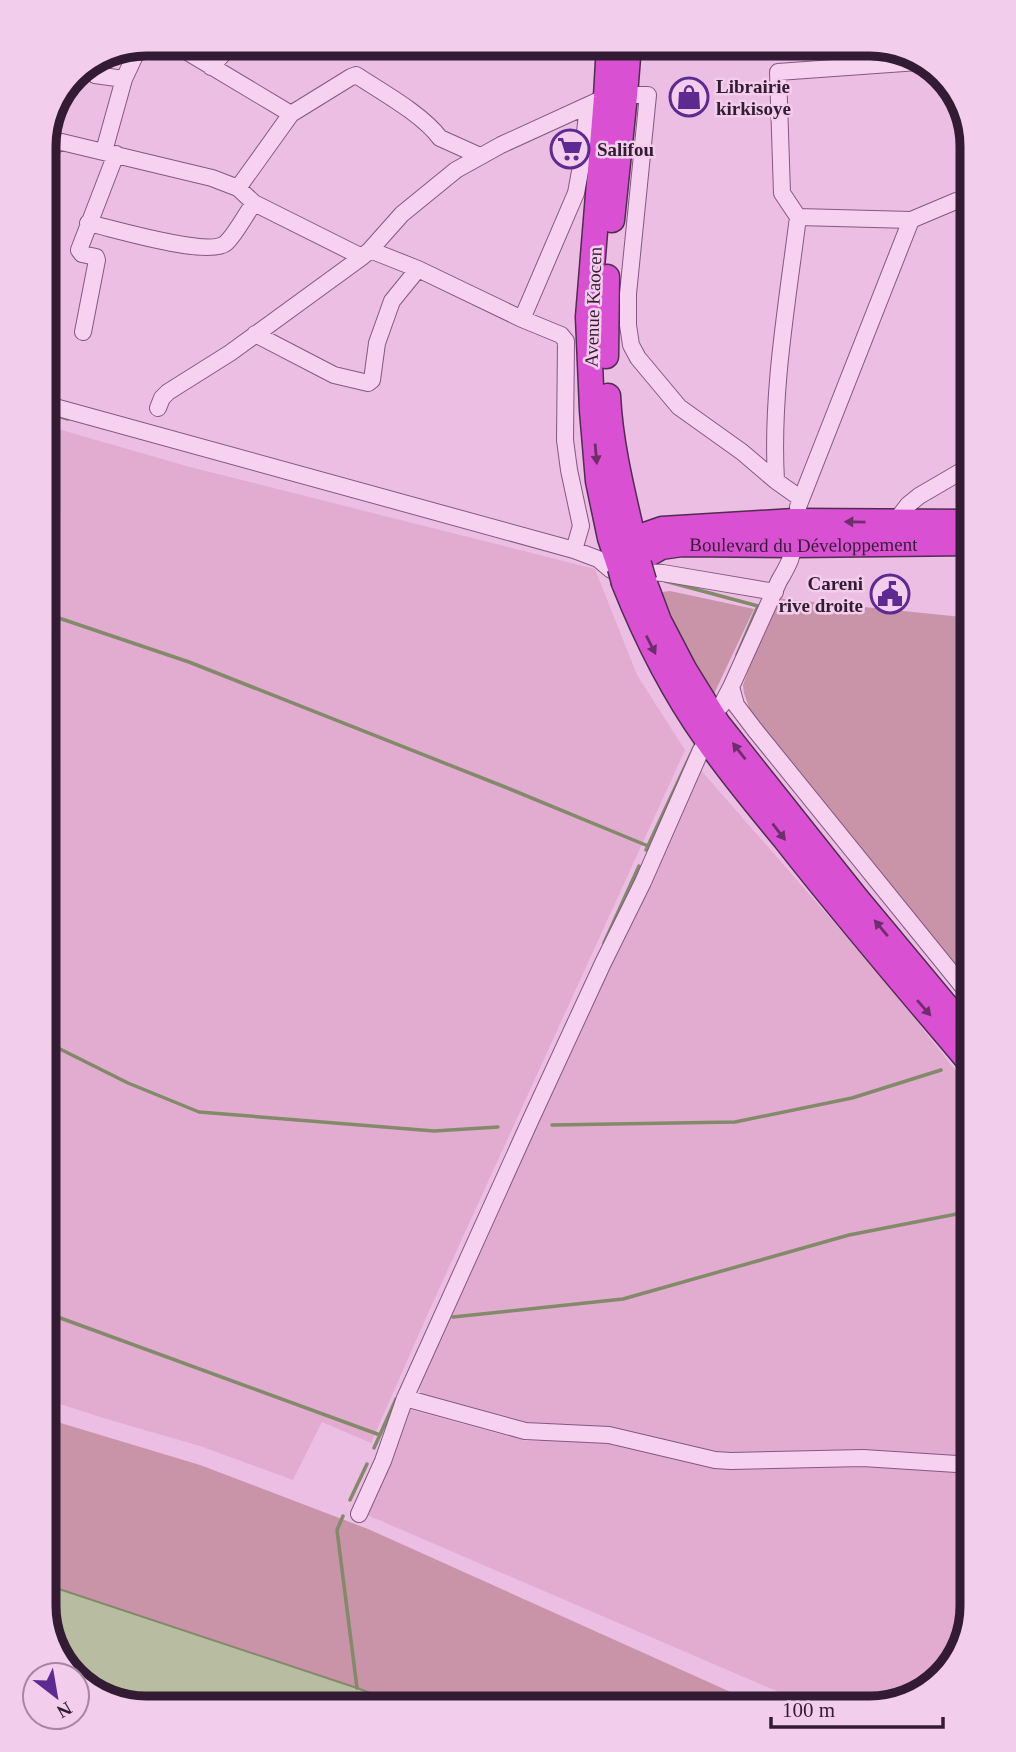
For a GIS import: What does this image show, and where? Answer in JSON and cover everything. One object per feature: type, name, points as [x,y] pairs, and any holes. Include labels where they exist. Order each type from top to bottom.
[{"type":"highway","name":"Avenue Kaocen","points":[[608,56],[588,317],[592,410],[598,481],[610,538],[631,567]]},
{"type":"highway","name":"Avenue Kaocen","points":[[624,56],[606,99],[605,344],[609,414],[625,501],[631,567]]},
{"type":"highway","points":[[625,501],[642,521],[662,530]]},
{"type":"highway","name":"Boulevard du Développement","points":[[631,567],[652,551],[665,546],[796,521],[960,531]]},
{"type":"highway","name":"Boulevard du Développement","points":[[631,567],[645,535],[662,530],[796,521],[894,523],[960,531]]},
{"type":"highway","points":[[631,567],[684,669],[718,724],[857,900],[960,1040]]},
{"type":"street","points":[[193,56],[291,114]]},
{"type":"street","points":[[211,67],[221,56]]},
{"type":"street","points":[[83,332],[97,260],[96,257],[82,254],[79,250],[110,152],[124,79],[134,57]]},
{"type":"street","points":[[776,481],[778,381],[798,217],[782,193],[778,72],[904,63]]},
{"type":"street","points":[[95,75],[124,79]]},
{"type":"street","points":[[238,188],[291,114],[356,75],[413,113],[440,138],[480,156]]},
{"type":"street","points":[[158,408],[167,393],[230,353],[366,254],[402,214],[456,170],[480,156],[606,99],[648,95],[628,294],[631,345],[678,407],[742,452],[776,481],[796,521]]},
{"type":"street","points":[[522,319],[576,194],[581,166],[606,99]]},
{"type":"street","points":[[56,140],[212,178],[238,188],[254,203],[366,254],[418,269],[561,335],[566,341],[565,440],[581,526],[574,550]]},
{"type":"street","points":[[798,217],[911,220],[960,201]]},
{"type":"street","points":[[88,223],[173,244],[216,248],[227,243],[254,203]]},
{"type":"street","points":[[721,706],[788,566],[796,521],[911,220]]},
{"type":"street","points":[[255,334],[334,375],[369,383],[372,380],[377,343],[392,301],[418,269]]},
{"type":"street","points":[[56,407],[574,550],[598,559],[611,570],[663,573],[775,592]]},
{"type":"street","points":[[894,523],[919,496],[960,471]]},
{"type":"street","points":[[731,687],[736,705],[755,730],[960,983]]},
{"type":"street","points":[[359,1514],[383,1461],[405,1398],[701,750]]},
{"type":"street","points":[[405,1398],[525,1431],[609,1435],[715,1460],[863,1458],[960,1464]]},
{"type":"shaded area","points":[[56,428],[190,467],[595,569],[637,675],[685,750],[371,1443],[322,1422],[293,1480],[200,1446],[56,1403]]},
{"type":"shaded area","points":[[670,591],[754,609],[712,698],[662,592]]},
{"type":"shaded area","points":[[775,598],[960,617],[960,974],[752,716],[743,685]]},
{"type":"shaded area","points":[[699,768],[879,974],[960,1076],[960,1461],[713,1454],[544,1429],[422,1399],[418,1383]]},
{"type":"shaded area","points":[[408,1409],[526,1441],[578,1438],[715,1463],[886,1463],[960,1468],[960,1606],[957,1629],[948,1651],[934,1670],[910,1687],[893,1693],[870,1696],[788,1696],[367,1515]]},
{"type":"shaded area","points":[[56,1422],[200,1465],[368,1529],[739,1696],[378,1696],[56,1588]]},
{"type":"shaded area","points":[[56,1588],[378,1696],[140,1696],[117,1691],[91,1677],[91,1661],[75,1661],[65,1646],[57,1617]]},
{"type":"waterway","points":[[56,416],[68,419]]},
{"type":"waterway","points":[[665,581],[758,606],[737,655]]},
{"type":"waterway","points":[[56,617],[189,662],[648,846]]},
{"type":"waterway","points":[[646,850],[696,743]]},
{"type":"waterway","points":[[604,943],[639,866]]},
{"type":"waterway","points":[[56,1047],[128,1083],[199,1112],[434,1131],[498,1127]]},
{"type":"waterway","points":[[552,1125],[735,1122],[852,1098],[941,1070]]},
{"type":"waterway","points":[[453,1317],[623,1299],[849,1235],[960,1213]]},
{"type":"waterway","points":[[56,1316],[380,1435]]},
{"type":"waterway","points":[[374,1448],[396,1399]]},
{"type":"waterway","points":[[350,1500],[367,1464]]},
{"type":"waterway","points":[[343,1516],[337,1530],[357,1688]]},
{"type":"place","name":"Librairie kirkisoye","points":[[689,97]]},
{"type":"place","name":"Salifou","points":[[570,149]]},
{"type":"place","name":"Careni rive droite","points":[[890,594]]}]
